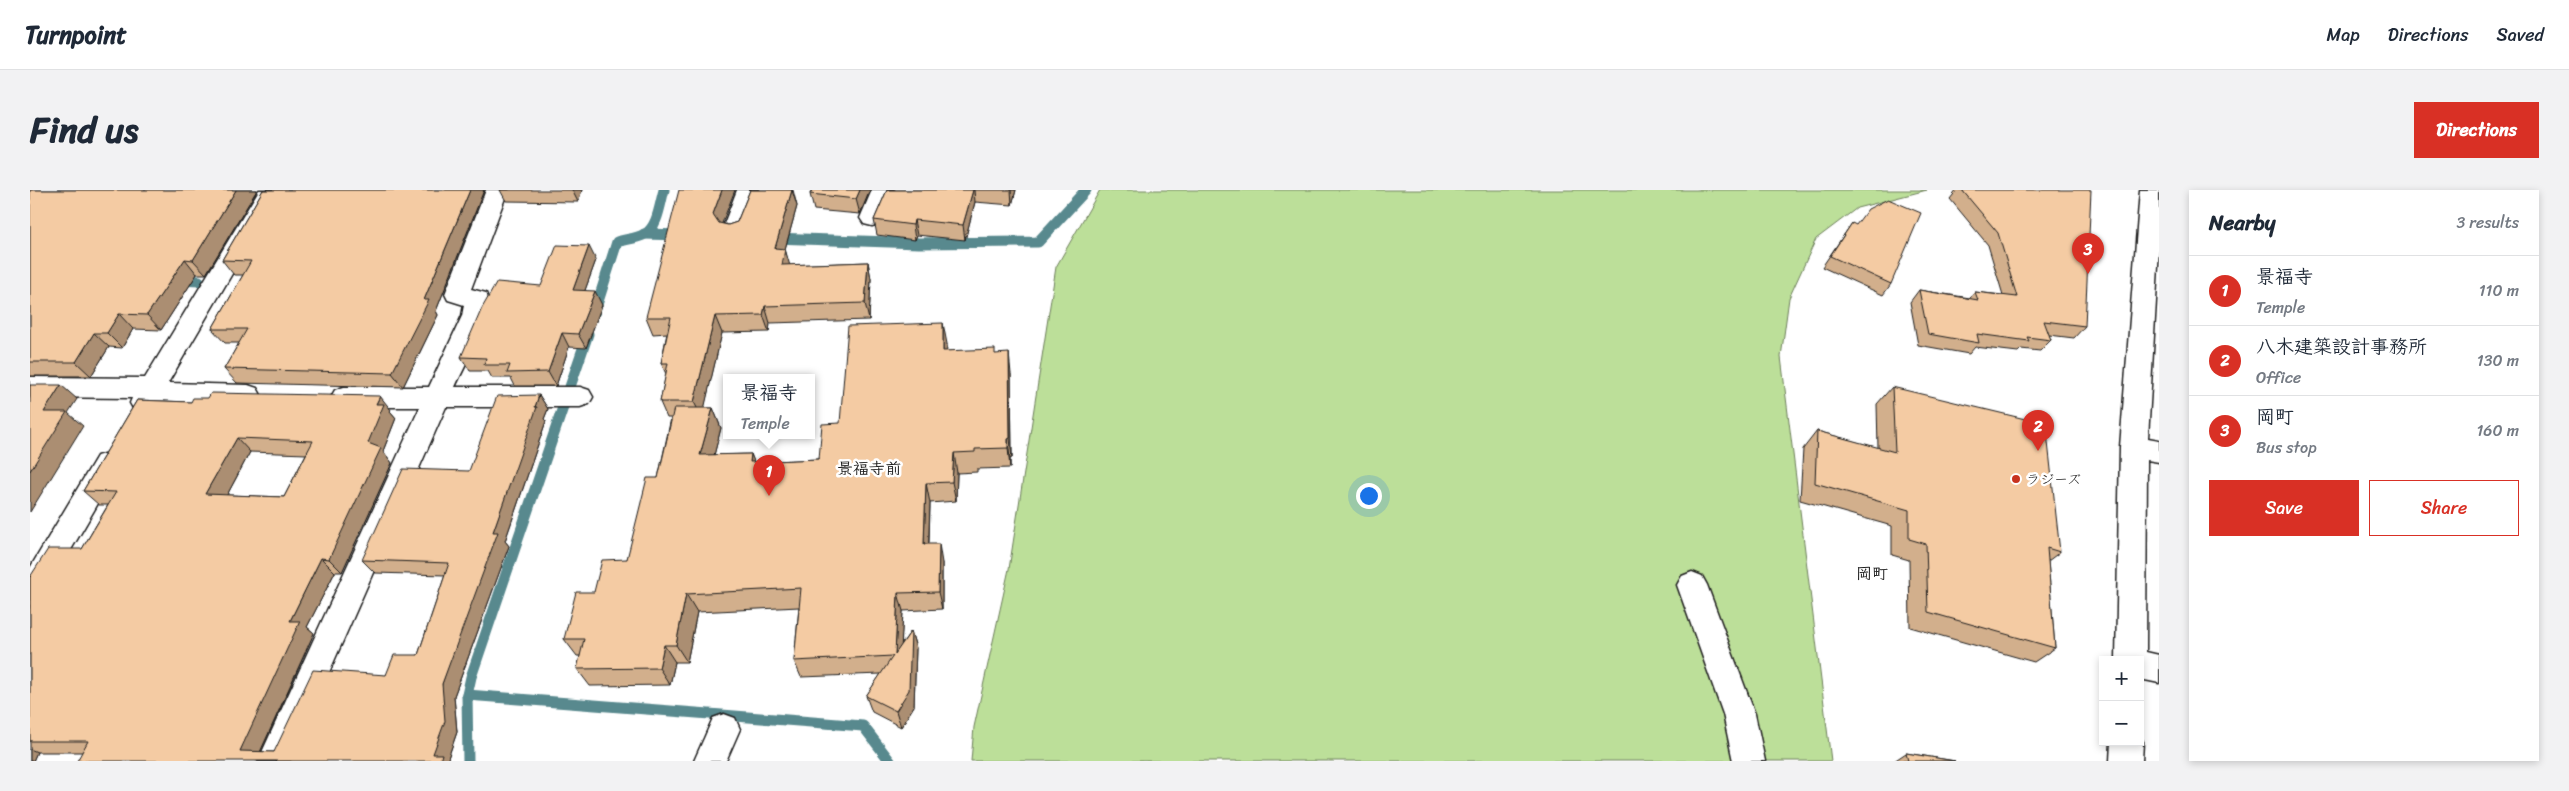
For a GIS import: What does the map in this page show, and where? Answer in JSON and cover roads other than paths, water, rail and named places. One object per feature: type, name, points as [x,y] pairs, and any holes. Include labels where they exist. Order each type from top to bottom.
[{"type":"street","points":[[30,594],[270,190]]},
{"type":"street","points":[[274,761],[439,399],[474,316],[477,299],[457,294],[497,190]]},
{"type":"street","points":[[733,232],[748,190]]},
{"type":"street","points":[[872,218],[883,190]]},
{"type":"street","points":[[2131,656],[2146,449],[2151,190]]},
{"type":"street","points":[[30,387],[152,388],[168,394],[274,396]]},
{"type":"street","points":[[322,396],[439,399],[580,397]]},
{"type":"street","points":[[1692,585],[1738,714],[1749,761]]},
{"type":"street","points":[[2144,666],[2159,669]]},
{"type":"street","points":[[710,761],[724,729]]},
{"type":"street","points":[[2126,761],[2127,746]]},
{"type":"waterway","points":[[645,234],[656,220],[664,190]]},
{"type":"waterway","points":[[773,238],[919,243],[1038,242],[1086,190]]},
{"type":"waterway","points":[[594,314],[617,242],[645,234]]},
{"type":"waterway","points":[[645,234],[682,235]]},
{"type":"waterway","points":[[179,280],[199,281]]},
{"type":"waterway","points":[[467,695],[471,677],[588,334]]},
{"type":"waterway","points":[[467,695],[863,726],[890,761]]},
{"type":"waterway","points":[[467,695],[468,761]]},
{"type":"place","name":"岡町","points":[[2088,274]]},
{"type":"place","name":"八木建築設計事務所","points":[[2038,451]]},
{"type":"place","name":"ラジーズ","points":[[2016,479]]},
{"type":"place","name":"景福寺","points":[[769,496]]},
{"type":"district","name":"景福寺前","points":[[869,468]]},
{"type":"district","name":"岡町","points":[[1872,573]]}]
